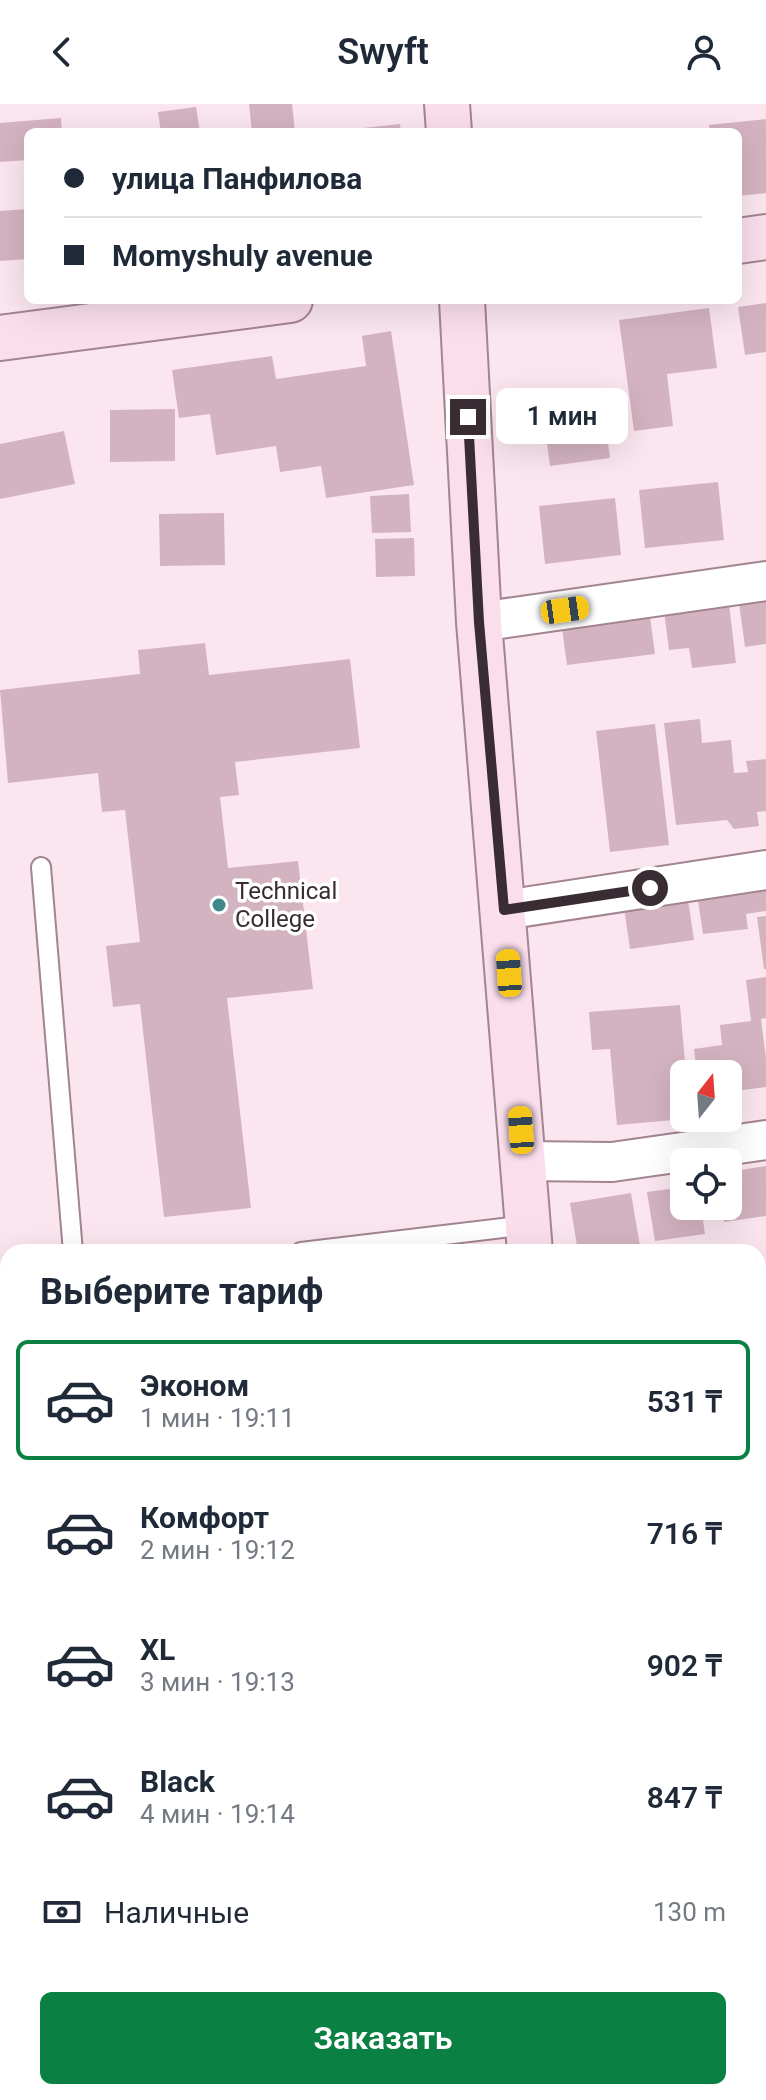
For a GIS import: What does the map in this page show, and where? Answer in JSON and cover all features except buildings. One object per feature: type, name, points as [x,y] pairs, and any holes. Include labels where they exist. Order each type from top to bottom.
[{"type":"main road","points":[[447,104],[449,128]]},
{"type":"main road","points":[[742,240],[766,237]]},
{"type":"main road","points":[[0,338],[259,304]]},
{"type":"main road","points":[[462,304],[479,622],[529,1239]]},
{"type":"street","points":[[479,622],[766,581]]},
{"type":"street","points":[[504,910],[766,870]]},
{"type":"street","points":[[523,1161],[612,1162],[766,1140]]},
{"type":"lane","points":[[41,867],[72,1244]]},
{"type":"lane","points":[[441,1244],[529,1239]]},
{"type":"place","name":"Technical College","points":[[219,905]]},
{"type":"route","points":[[468,417],[479,622],[504,910],[650,888]]}]
